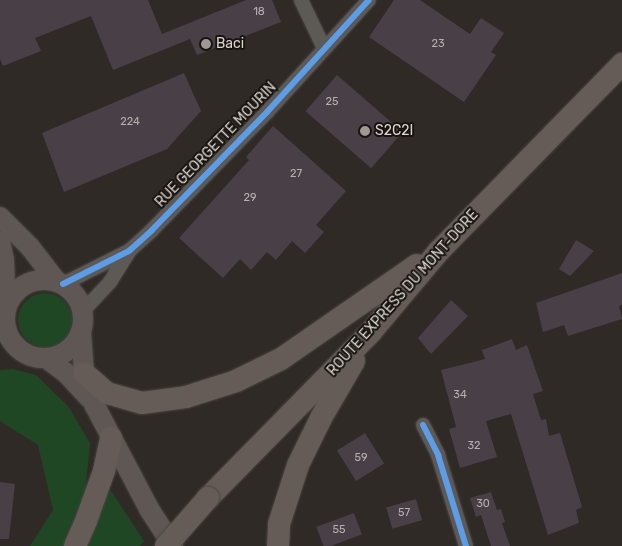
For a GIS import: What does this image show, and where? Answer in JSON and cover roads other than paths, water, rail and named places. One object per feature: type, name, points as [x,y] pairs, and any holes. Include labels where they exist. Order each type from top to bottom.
[{"type":"main road","name":"ROUTE EXPRESS DU MONT-DORE","points":[[166,546],[208,498],[371,332],[439,251],[622,64]]},
{"type":"main road","points":[[0,217],[30,247],[60,283],[72,291],[83,311],[81,332],[84,373],[95,406],[149,509],[173,546]]},
{"type":"main road","points":[[0,242],[4,260],[7,328],[15,345],[29,355],[46,358],[66,373],[95,406]]},
{"type":"main road","points":[[84,373],[107,393],[142,403],[186,397],[236,381],[281,359],[439,251]]},
{"type":"main road","points":[[6,309],[11,298],[20,288],[31,282],[44,280],[60,283]]},
{"type":"main road","points":[[46,358],[67,350],[81,332]]},
{"type":"main road","points":[[278,546],[279,524],[298,465],[321,418],[371,332]]},
{"type":"main road","points":[[75,546],[104,471],[111,438]]},
{"type":"street","points":[[301,0],[324,48]]},
{"type":"street","name":"RUE GEORGETTE MOURIN","points":[[83,311],[110,282],[129,251],[267,112],[369,0]]},
{"type":"street","name":"RUE GEORGETTE MOURIN","points":[[60,283],[129,251]]},
{"type":"street","points":[[422,425],[438,455],[466,546]]},
{"type":"place","name":"Baci","points":[[206,44]]},
{"type":"place","name":"S2C2I","points":[[365,131]]}]
